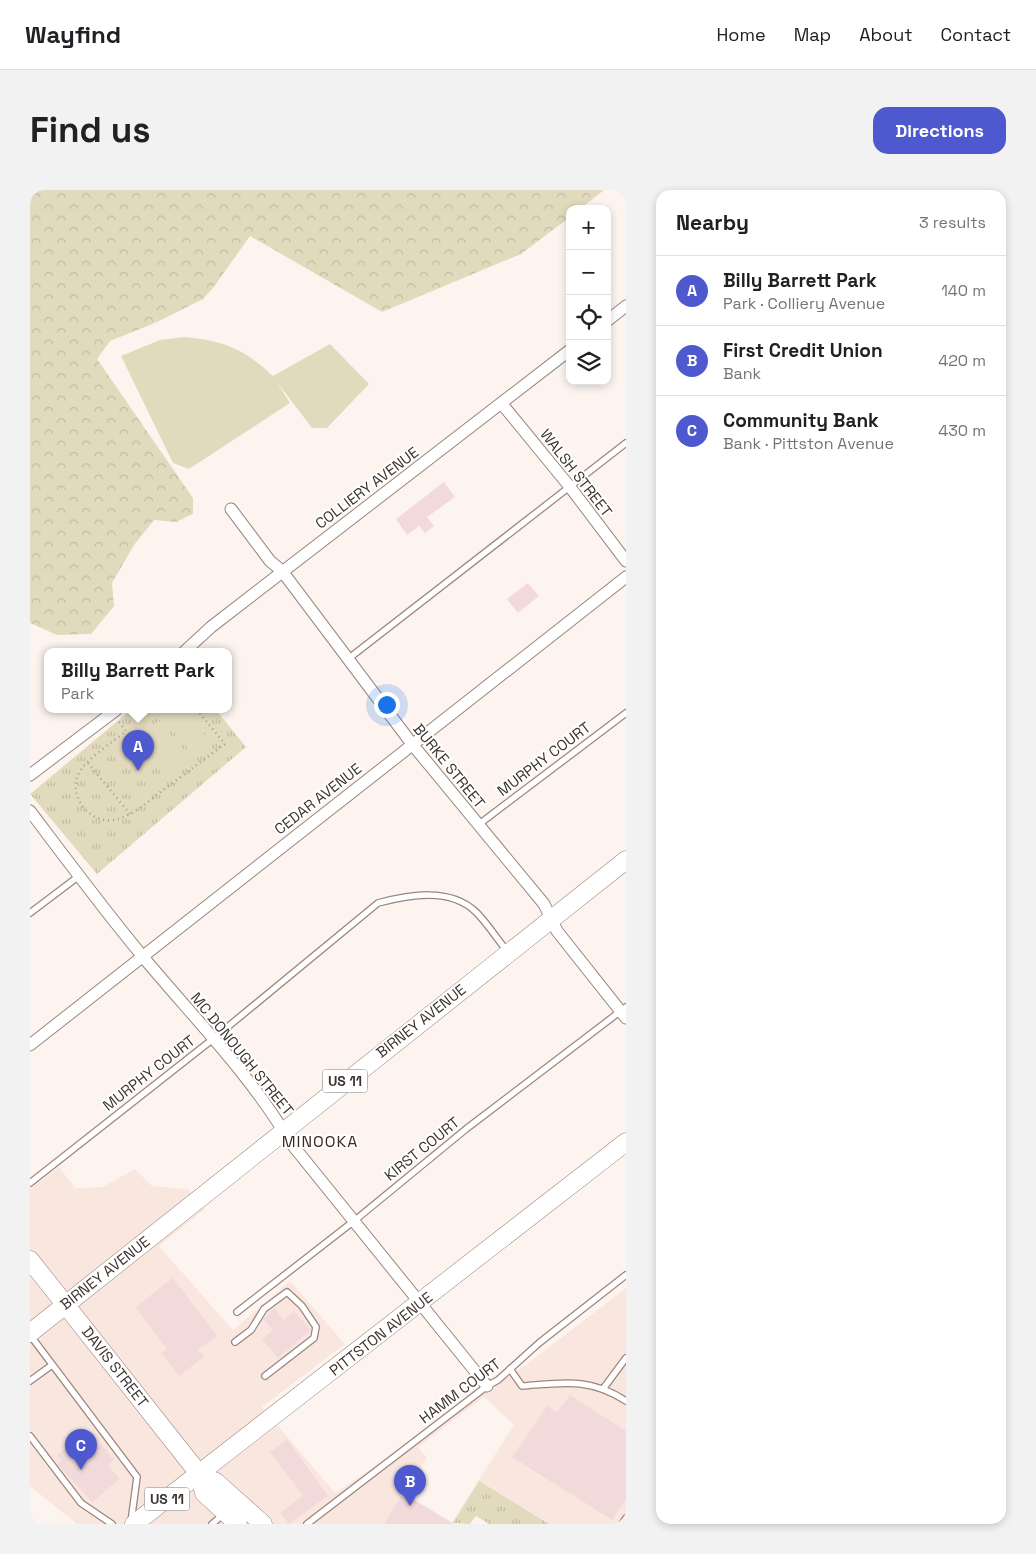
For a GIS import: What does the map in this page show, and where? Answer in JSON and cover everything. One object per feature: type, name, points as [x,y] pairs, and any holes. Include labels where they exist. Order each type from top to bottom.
[{"type":"main road","name":"BIRNEY AVENUE","points":[[30,1334],[283,1130],[626,860]]},
{"type":"main road","name":"PITTSTON AVENUE","points":[[134,1524],[200,1475],[626,1142]]},
{"type":"main road","name":"DAVIS STREET","points":[[30,1260],[200,1475],[204,1493],[218,1519],[243,1518],[263,1524]]},
{"type":"main road","name":"DAVIS STREET","points":[[200,1475],[216,1482],[243,1518]]},
{"type":"street","points":[[611,318],[626,306]]},
{"type":"street","name":"COLLIERY AVENUE","points":[[188,648],[210,627],[566,353]]},
{"type":"street","name":"WALSH STREET","points":[[502,404],[570,487],[626,561]]},
{"type":"street","name":"BURKE STREET","points":[[232,509],[270,561],[282,571],[412,744],[544,904],[557,931],[624,1012]]},
{"type":"street","name":"CEDAR AVENUE","points":[[30,1046],[626,577]]},
{"type":"street","points":[[30,774],[117,715]]},
{"type":"street","name":"MC DONOUGH STREET","points":[[30,811],[142,957],[213,1039],[283,1130],[290,1142],[487,1386]]},
{"type":"lane","points":[[348,659],[626,443]]},
{"type":"lane","name":"MURPHY COURT","points":[[477,825],[626,713]]},
{"type":"lane","points":[[30,912],[79,876]]},
{"type":"lane","name":"MURPHY COURT","points":[[30,1183],[213,1039],[364,912],[378,903],[403,897],[432,895],[455,900],[475,911],[508,952]]},
{"type":"lane","name":"KIRST COURT","points":[[237,1312],[354,1221],[466,1129],[624,1012]]},
{"type":"lane","name":"HAMM COURT","points":[[307,1524],[510,1369],[539,1343],[626,1275]]},
{"type":"lane","points":[[236,1342],[251,1330],[264,1309],[287,1292],[302,1306],[316,1327],[314,1338],[265,1376]]},
{"type":"lane","points":[[30,1334],[137,1477],[130,1524]]},
{"type":"lane","points":[[603,1389],[626,1358]]},
{"type":"lane","points":[[30,1381],[52,1364]]},
{"type":"lane","points":[[510,1369],[522,1386],[575,1382],[603,1389],[626,1401]]},
{"type":"lane","points":[[30,1436],[81,1503],[112,1524]]},
{"type":"lane","points":[[622,1524],[626,1518]]},
{"type":"path","points":[[117,715],[126,731],[88,763],[78,775],[76,791],[80,803],[88,814],[102,820],[116,820],[130,814],[225,744],[199,713]]},
{"type":"path","points":[[88,763],[130,814]]},
{"type":"shaded area","points":[[59,1167],[75,1188],[103,1187],[135,1169],[152,1186],[188,1189],[205,1209],[159,1246],[233,1330],[290,1281],[345,1344],[262,1407],[335,1493],[527,1364],[626,1288],[626,1524],[549,1524],[479,1481],[453,1523],[455,1524],[77,1524],[30,1486],[30,1189]],"holes":[[[484,1397],[514,1425],[452,1522],[403,1493],[427,1458],[418,1447]]]},
{"type":"green space","points":[[30,190],[604,190],[585,205],[566,205],[566,220],[521,254],[382,312],[250,236],[203,299],[155,323],[110,341],[97,359],[193,498],[193,514],[176,522],[154,520],[134,545],[112,583],[114,606],[91,634],[57,635],[30,623]]},
{"type":"green space","points":[[185,337],[212,341],[233,348],[253,359],[273,376],[330,344],[369,384],[327,428],[312,428],[277,382],[290,403],[189,469],[173,463],[121,356],[160,340]]},
{"type":"green space","points":[[127,713],[218,713],[246,747],[97,874],[30,794]]},
{"type":"green space","points":[[168,713],[187,713],[208,739],[191,752],[163,717]]},
{"type":"green space","points":[[159,721],[187,756],[170,769],[142,734]]},
{"type":"green space","points":[[479,1481],[549,1524],[489,1524],[476,1516],[470,1524],[453,1523]]},
{"type":"building","points":[[444,482],[455,497],[427,517],[434,526],[425,533],[419,526],[407,535],[396,519]]},
{"type":"building","points":[[528,583],[539,596],[518,613],[507,599]]},
{"type":"building","points":[[173,1278],[217,1336],[197,1350],[205,1356],[179,1376],[161,1353],[167,1349],[135,1307]]},
{"type":"building","points":[[274,1308],[284,1320],[294,1311],[311,1330],[278,1358],[262,1339],[273,1330],[263,1319]]},
{"type":"building","points":[[570,1395],[626,1431],[626,1499],[612,1520],[512,1457],[547,1406],[557,1412]]},
{"type":"building","points":[[84,1434],[96,1448],[101,1444],[114,1460],[108,1465],[120,1479],[92,1502],[57,1464],[62,1461],[57,1455]]},
{"type":"building","points":[[287,1439],[328,1496],[289,1524],[280,1513],[303,1495],[270,1452]]},
{"type":"building","points":[[403,1493],[453,1524],[384,1524]]},
{"type":"place","name":"Billy Barrett Park","points":[[138,771]]},
{"type":"place","name":"Community Bank","points":[[81,1470]]},
{"type":"place","name":"First Credit Union","points":[[410,1506]]},
{"type":"district","name":"MINOOKA","points":[[320,1141]]}]
